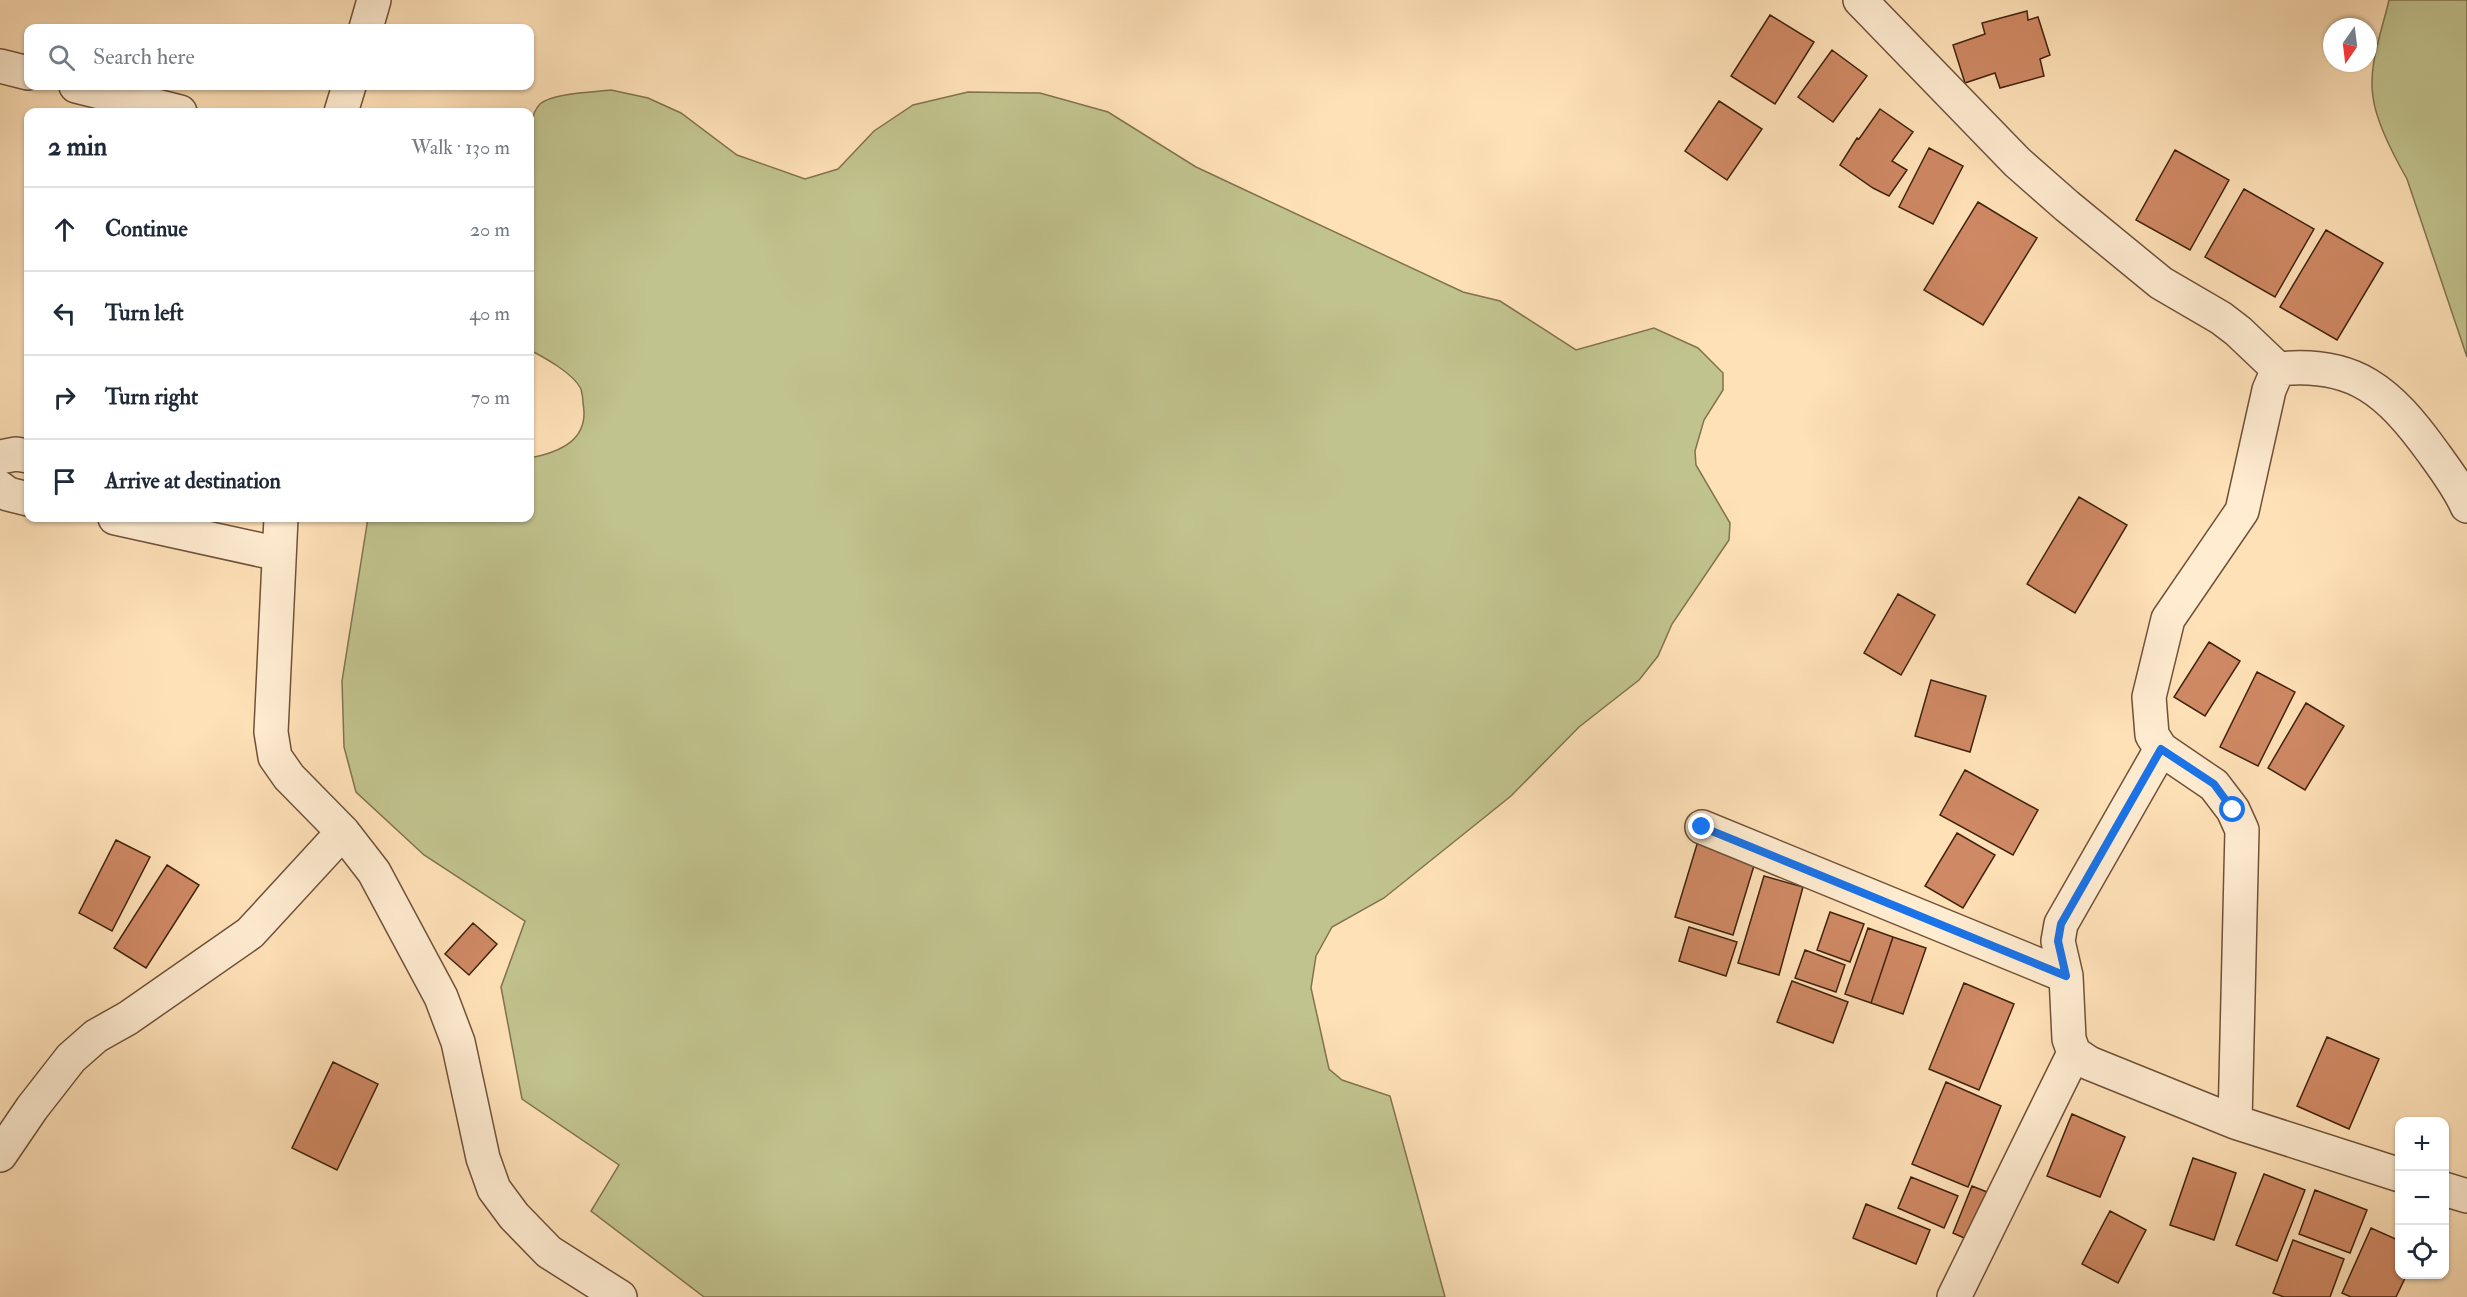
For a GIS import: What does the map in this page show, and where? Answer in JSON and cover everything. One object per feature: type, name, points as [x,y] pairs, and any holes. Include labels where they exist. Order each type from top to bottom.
[{"type":"street","points":[[367,24],[375,0]]},
{"type":"street","points":[[1860,0],[2017,162],[2161,283],[2229,325],[2278,369],[2306,366],[2331,369],[2360,380],[2383,395],[2404,414],[2451,476],[2467,506]]},
{"type":"street","points":[[0,66],[24,72]]},
{"type":"street","points":[[92,90],[164,108]]},
{"type":"street","points":[[342,108],[348,90]]},
{"type":"street","points":[[2235,1122],[2242,830],[2233,810],[2214,784],[2161,749],[2152,735],[2149,697],[2168,620],[2242,511],[2269,390],[2278,369]]},
{"type":"street","points":[[0,457],[16,454],[24,455]]},
{"type":"street","points":[[0,488],[8,494],[24,498]]},
{"type":"street","points":[[133,522],[279,554]]},
{"type":"street","points":[[281,522],[271,732],[275,757],[289,777],[343,832],[374,872],[441,997],[458,1042],[483,1158],[494,1189],[514,1216],[549,1252],[620,1297]]},
{"type":"street","points":[[2161,749],[2061,924],[2058,941],[2066,976],[2068,1039],[2074,1053],[2089,1063],[2235,1122],[2395,1172]]},
{"type":"street","points":[[1702,827],[2066,976]]},
{"type":"street","points":[[0,1155],[32,1108],[71,1058],[96,1036],[128,1018],[250,933],[343,832]]},
{"type":"street","points":[[1954,1297],[2074,1053]]},
{"type":"street","points":[[2449,1190],[2467,1196]]},
{"type":"green space","points":[[2389,0],[2467,0],[2467,357],[2407,179],[2387,139],[2375,107],[2372,73],[2377,72],[2377,44]]},
{"type":"green space","points":[[611,90],[648,98],[681,113],[737,155],[805,179],[838,169],[874,131],[913,105],[968,92],[1040,93],[1108,112],[1196,167],[1463,292],[1500,301],[1576,350],[1654,328],[1698,348],[1723,373],[1723,390],[1704,420],[1695,451],[1696,465],[1730,523],[1729,540],[1672,624],[1658,656],[1639,680],[1579,727],[1511,796],[1384,898],[1332,927],[1316,956],[1311,988],[1329,1069],[1342,1080],[1390,1096],[1445,1297],[704,1297],[591,1211],[619,1165],[522,1099],[501,987],[525,921],[424,855],[356,792],[344,747],[342,681],[367,522],[534,522],[534,457],[562,448],[577,435],[582,426],[584,416],[581,389],[572,377],[558,366],[534,352],[534,115],[540,104],[546,100],[585,92]]},
{"type":"building","points":[[2027,11],[2028,20],[2038,17],[2050,55],[2040,59],[2044,76],[2000,88],[1995,73],[1965,83],[1953,45],[1985,34],[1982,23]]},
{"type":"building","points":[[1770,15],[1814,42],[1775,104],[1731,76]]},
{"type":"building","points":[[1832,50],[1867,76],[1833,122],[1798,97]]},
{"type":"building","points":[[1719,101],[1762,129],[1727,180],[1685,151]]},
{"type":"building","points":[[1880,109],[1913,132],[1892,161],[1907,170],[1889,196],[1840,165],[1857,138],[1859,139]]},
{"type":"building","points":[[1929,148],[1963,166],[1933,224],[1899,207]]},
{"type":"building","points":[[2175,150],[2229,180],[2190,250],[2136,220]]},
{"type":"building","points":[[2244,189],[2314,229],[2275,297],[2205,257]]},
{"type":"building","points":[[1978,202],[2037,238],[1983,325],[1924,290]]},
{"type":"building","points":[[2326,230],[2383,263],[2337,340],[2280,307]]},
{"type":"building","points":[[2079,497],[2127,525],[2075,613],[2027,584]]},
{"type":"building","points":[[1898,594],[1935,615],[1901,675],[1864,653]]},
{"type":"building","points":[[2209,642],[2240,661],[2205,716],[2174,697]]},
{"type":"building","points":[[2257,672],[2295,692],[2258,766],[2220,747]]},
{"type":"building","points":[[1931,680],[1986,696],[1970,752],[1915,736]]},
{"type":"building","points":[[2306,703],[2344,726],[2305,790],[2268,768]]},
{"type":"building","points":[[1965,770],[2038,810],[2013,855],[1940,815]]},
{"type":"building","points":[[1957,833],[1995,855],[1963,908],[1925,886]]},
{"type":"building","points":[[116,840],[150,857],[112,931],[79,913]]},
{"type":"building","points":[[1698,841],[1756,859],[1733,935],[1675,917]]},
{"type":"building","points":[[167,865],[199,885],[146,968],[114,948]]},
{"type":"building","points":[[1764,876],[1803,887],[1779,975],[1738,963]]},
{"type":"building","points":[[1830,912],[1864,924],[1850,962],[1817,950]]},
{"type":"building","points":[[473,923],[497,944],[469,975],[445,954]]},
{"type":"building","points":[[1689,927],[1737,942],[1726,976],[1679,961]]},
{"type":"building","points":[[1868,928],[1893,937],[1871,1003],[1845,994]]},
{"type":"building","points":[[1893,937],[1926,948],[1903,1014],[1871,1003]]},
{"type":"building","points":[[1805,950],[1845,965],[1836,992],[1795,978]]},
{"type":"building","points":[[1792,981],[1848,1002],[1833,1043],[1777,1022]]},
{"type":"building","points":[[1964,983],[2014,1004],[1979,1090],[1929,1069]]},
{"type":"building","points":[[2327,1037],[2379,1059],[2349,1129],[2297,1106]]},
{"type":"building","points":[[333,1062],[378,1084],[337,1170],[292,1148]]},
{"type":"building","points":[[1946,1082],[2001,1106],[1968,1187],[1912,1164]]},
{"type":"building","points":[[2072,1114],[2125,1137],[2100,1197],[2047,1176]]},
{"type":"building","points":[[2193,1158],[2236,1173],[2214,1240],[2170,1225]]},
{"type":"building","points":[[2264,1174],[2305,1190],[2277,1261],[2236,1245]]},
{"type":"building","points":[[1911,1177],[1958,1196],[1944,1228],[1898,1208]]},
{"type":"building","points":[[1972,1186],[1997,1196],[1978,1244],[1953,1233]]},
{"type":"building","points":[[2315,1190],[2367,1210],[2350,1253],[2299,1234]]},
{"type":"building","points":[[1866,1204],[1930,1230],[1916,1264],[1853,1238]]},
{"type":"building","points":[[2110,1211],[2146,1230],[2118,1283],[2082,1264]]},
{"type":"building","points":[[2371,1228],[2395,1239],[2395,1279],[2405,1279],[2396,1297],[2351,1297],[2342,1293]]},
{"type":"building","points":[[2293,1240],[2344,1259],[2330,1297],[2284,1297],[2273,1293]]},
{"type":"route","points":[[1702,827],[2066,976],[2058,941],[2061,924],[2161,749],[2214,784],[2233,810]]}]
